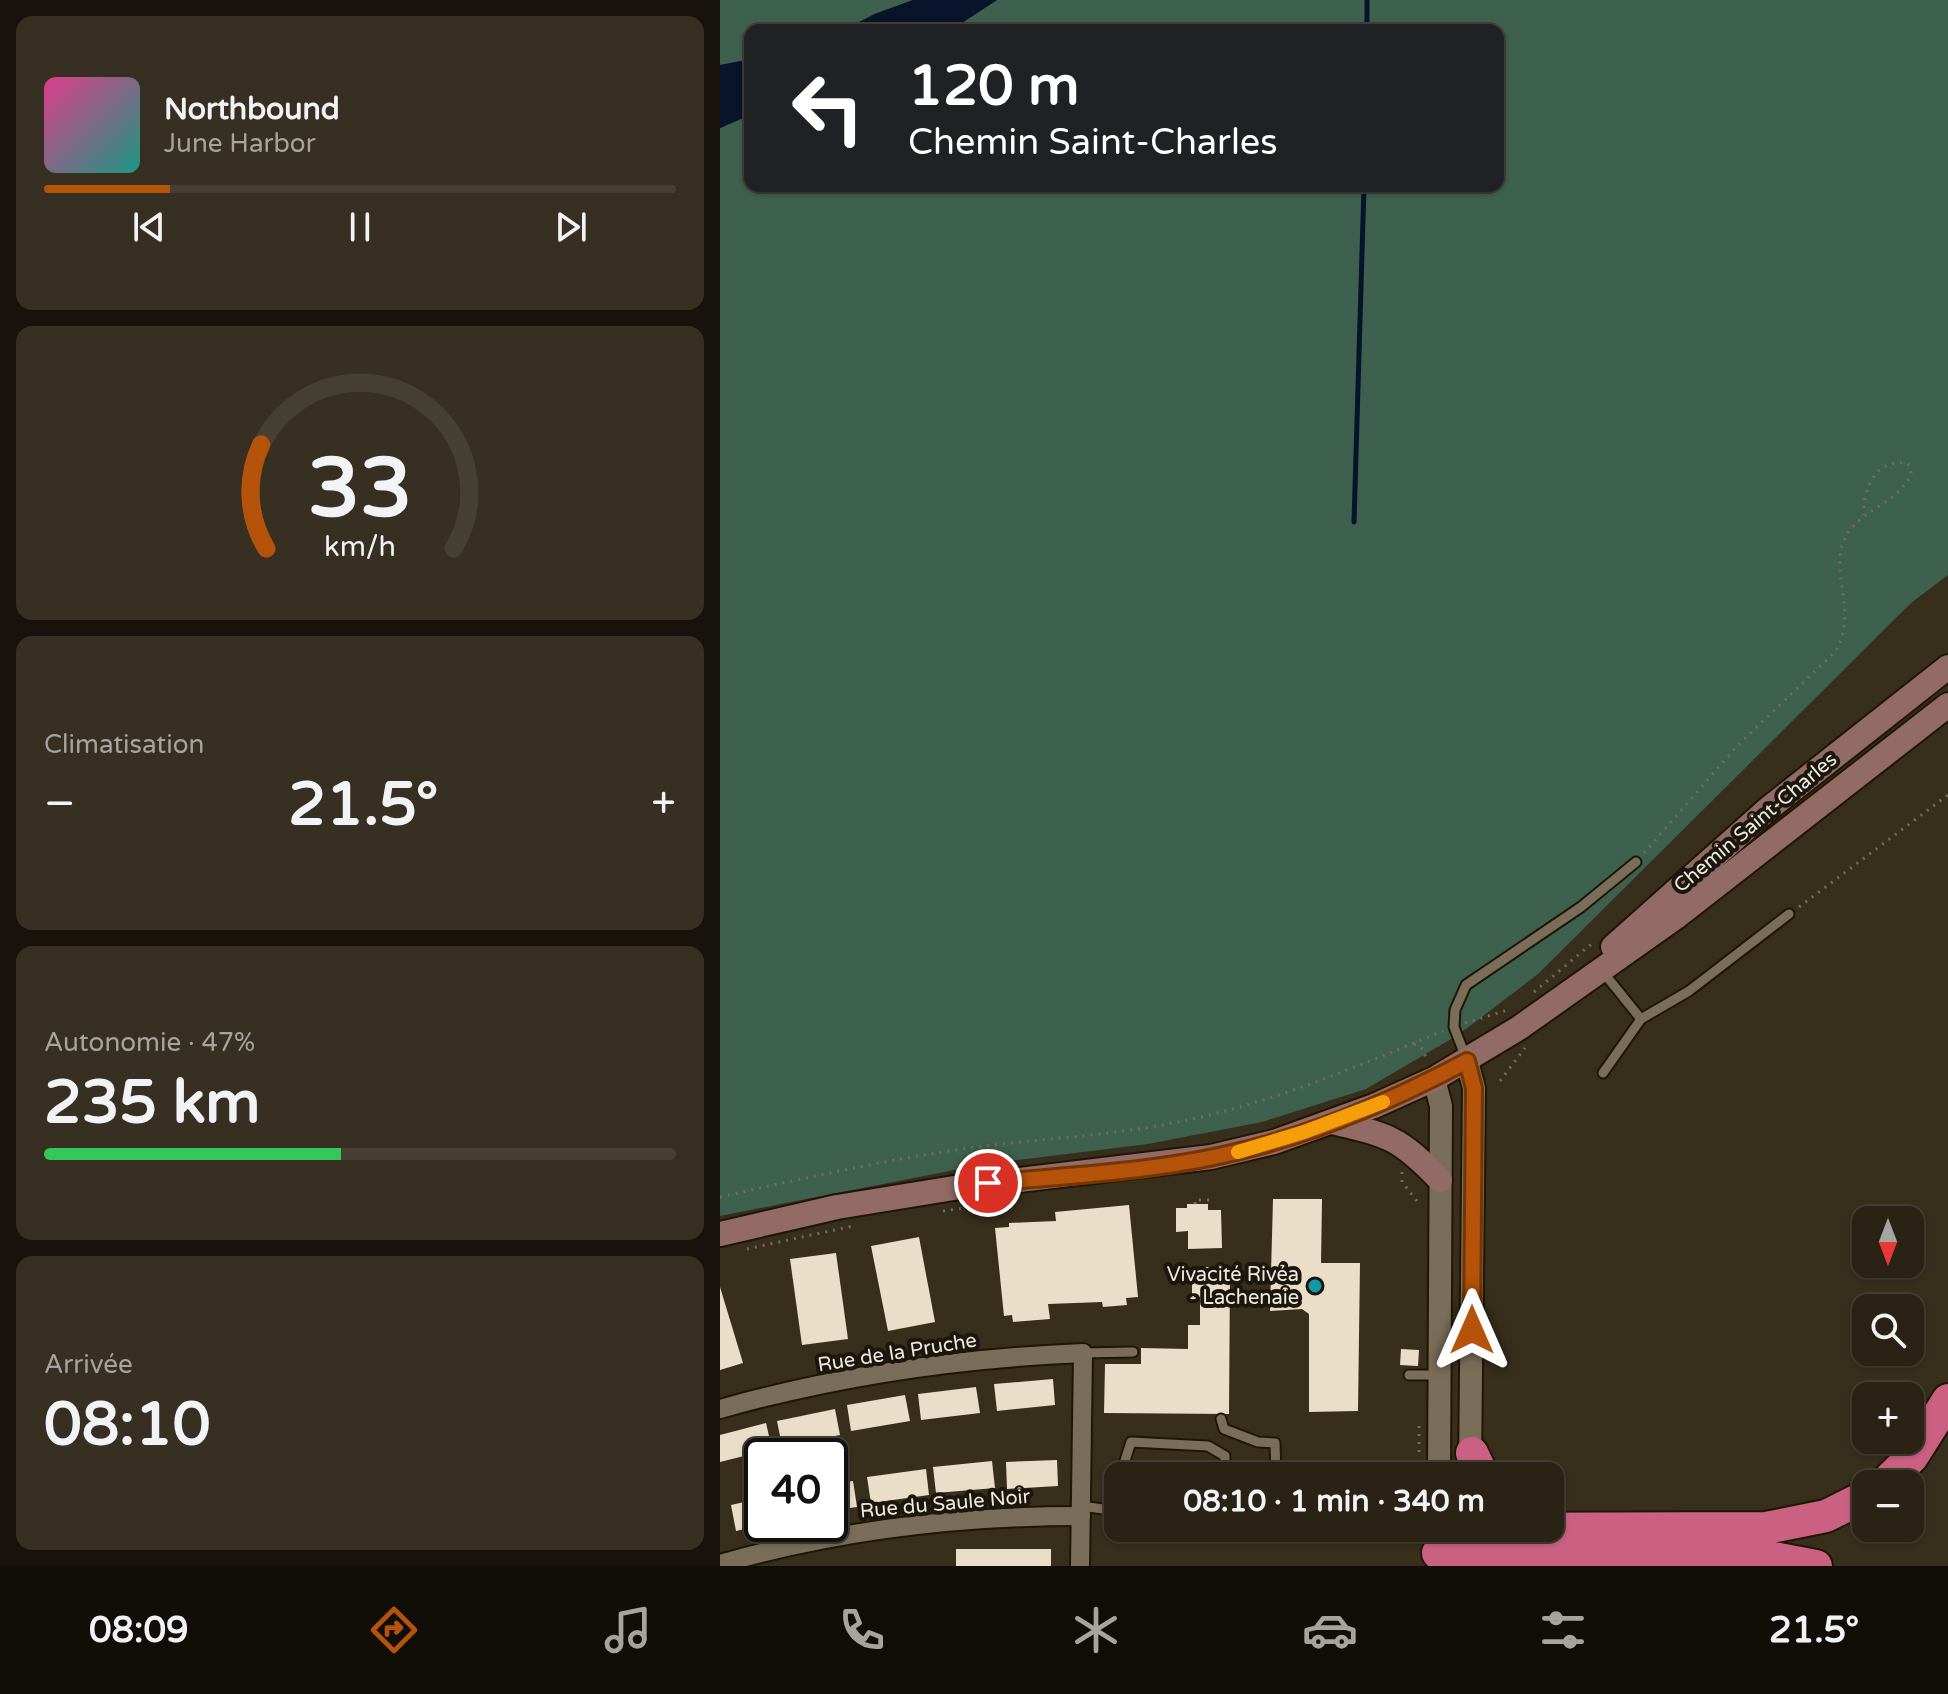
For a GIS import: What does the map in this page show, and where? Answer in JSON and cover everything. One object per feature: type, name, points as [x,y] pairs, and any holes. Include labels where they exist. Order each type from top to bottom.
[{"type":"highway","points":[[1899,1470],[1912,1457],[1948,1400]]},
{"type":"highway","points":[[1532,1545],[1766,1528],[1826,1516],[1852,1503]]},
{"type":"highway","points":[[1452,1544],[1768,1557],[1816,1566]]},
{"type":"main road","name":"Chemin Saint-Charles","points":[[727,1243],[898,1196],[1199,1160],[1274,1142],[1332,1122],[1430,1072],[1467,1061],[1519,1028],[1572,988],[1598,966],[1661,901],[1768,809],[1948,667]]},
{"type":"main road","name":"Chemin Saint-Charles","points":[[1598,966],[1676,917],[1948,705]]},
{"type":"main road","points":[[1332,1122],[1396,1139],[1415,1153],[1440,1180]]},
{"type":"street","points":[[1467,1061],[1474,1088],[1474,1462]]},
{"type":"street","points":[[1430,1072],[1441,1106],[1439,1462]]},
{"type":"street","points":[[1080,1566],[1083,1353]]},
{"type":"street","name":"Rue de la Pruche","points":[[720,1409],[837,1382],[907,1370],[1083,1353]]},
{"type":"street","name":"Rue du Saule Noir","points":[[720,1564],[861,1532],[937,1522],[1081,1511]]},
{"type":"lane","points":[[1467,1061],[1454,1027],[1455,1010],[1466,985],[1581,907],[1636,862]]},
{"type":"lane","points":[[1603,1073],[1641,1019],[1689,991],[1789,914]]},
{"type":"lane","points":[[1598,966],[1641,1019]]},
{"type":"lane","points":[[1083,1353],[1133,1352]]},
{"type":"lane","points":[[1409,1375],[1439,1376]]},
{"type":"lane","points":[[1221,1419],[1224,1429],[1232,1434],[1275,1443],[1276,1462]]},
{"type":"lane","points":[[1125,1462],[1131,1442],[1208,1446],[1225,1456],[1225,1462]]},
{"type":"lane","points":[[1081,1511],[1104,1511]]},
{"type":"path","points":[[1636,862],[1737,746],[1835,652],[1843,638],[1845,621],[1841,547],[1864,515],[1905,485],[1911,473],[1908,464],[1886,467],[1871,478],[1864,498],[1864,515]]},
{"type":"path","points":[[1789,914],[1948,795]]},
{"type":"path","points":[[720,1197],[857,1165],[969,1148],[1134,1130],[1193,1119],[1311,1086],[1450,1028]]},
{"type":"path","points":[[1413,1044],[1423,1049],[1430,1072]]},
{"type":"path","points":[[1404,1166],[1402,1182],[1419,1200],[1421,1212]]},
{"type":"path","points":[[1195,1204],[1195,1200],[1215,1200]]},
{"type":"path","points":[[934,1213],[975,1206]]},
{"type":"path","points":[[727,1243],[858,1225]]},
{"type":"green space","points":[[720,0],[913,0],[855,24],[744,24],[744,63],[720,65]]},
{"type":"green space","points":[[997,0],[1948,0],[1948,575],[1911,603],[1538,974],[1458,1035],[1366,1089],[1262,1122],[1148,1144],[985,1164],[720,1216],[720,128],[744,118],[744,192],[1504,192],[1504,24],[960,24]]},
{"type":"water","points":[[913,0],[997,0],[960,24],[856,24]]},
{"type":"water","points":[[744,61],[744,118],[720,128],[720,65]]},
{"type":"building","name":"Vivacité Rivéa - Lachenaie","points":[[1273,1199],[1322,1199],[1321,1263],[1360,1263],[1358,1411],[1309,1412],[1309,1314],[1302,1309],[1270,1311]]},
{"type":"building","points":[[1187,1204],[1208,1204],[1208,1210],[1221,1210],[1222,1248],[1188,1249],[1188,1231],[1176,1232],[1176,1208],[1187,1208]]},
{"type":"building","points":[[1129,1205],[1138,1297],[1126,1298],[1127,1305],[1103,1307],[1102,1302],[1048,1304],[1050,1319],[1013,1322],[1012,1315],[1004,1316],[995,1228],[1009,1227],[1009,1223],[1056,1221],[1055,1212]]},
{"type":"building","points":[[919,1237],[935,1322],[888,1331],[871,1246]]},
{"type":"building","points":[[836,1253],[848,1339],[802,1345],[790,1259]]},
{"type":"building","points":[[1192,1267],[1220,1267],[1220,1271],[1230,1271],[1229,1414],[1104,1413],[1105,1364],[1141,1364],[1141,1348],[1188,1349],[1188,1325],[1200,1325],[1200,1297],[1192,1297]]},
{"type":"building","points":[[720,1287],[743,1363],[720,1370]]},
{"type":"building","points":[[1401,1349],[1419,1350],[1418,1366],[1400,1365]]},
{"type":"building","points":[[1053,1379],[1055,1405],[997,1411],[994,1384]]},
{"type":"building","points":[[976,1387],[980,1413],[921,1420],[918,1394]]},
{"type":"building","points":[[905,1395],[910,1421],[851,1431],[847,1405]]},
{"type":"building","points":[[835,1409],[840,1435],[780,1438],[777,1421]]},
{"type":"building","points":[[766,1423],[769,1438],[744,1438],[744,1456],[720,1462],[720,1435]]},
{"type":"building","points":[[1057,1460],[1058,1486],[1007,1489],[1006,1462]]},
{"type":"building","points":[[992,1461],[995,1488],[936,1493],[933,1467]]},
{"type":"building","points":[[926,1469],[929,1495],[871,1503],[867,1477]]},
{"type":"building","points":[[853,1481],[857,1507],[848,1508],[848,1482]]},
{"type":"building","points":[[744,1502],[744,1529],[736,1531],[731,1505]]},
{"type":"building","points":[[956,1549],[1051,1549],[1051,1566],[956,1566]]},
{"type":"waterway","points":[[1367,0],[1367,24]]},
{"type":"waterway","points":[[1354,522],[1364,192]]},
{"type":"slow traffic","points":[[1238,1152],[1304,1132],[1383,1102]]},
{"type":"place","name":"Vivacité Rivéa - Lachenaie","points":[[1315,1286]]},
{"type":"route","points":[[988,1183],[1181,1163],[1235,1152],[1357,1113],[1467,1061],[1474,1088],[1472,1330]]}]
